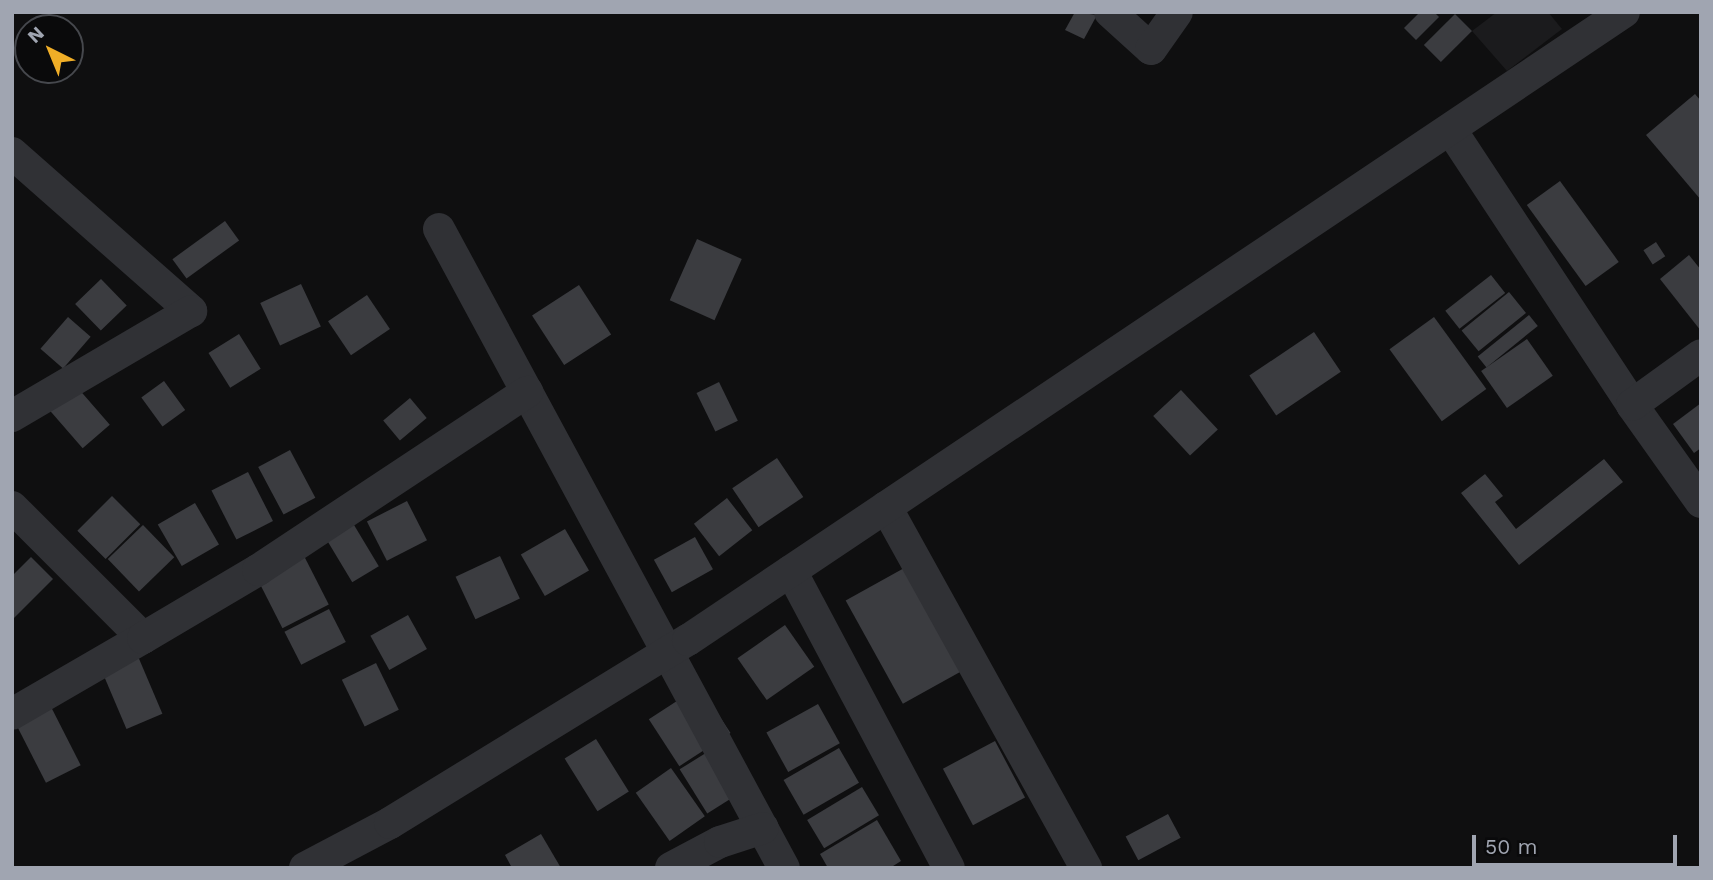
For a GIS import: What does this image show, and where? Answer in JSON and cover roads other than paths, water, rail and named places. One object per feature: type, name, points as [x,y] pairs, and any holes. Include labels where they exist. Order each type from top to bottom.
[{"type":"street","points":[[1110,12],[1151,48],[1177,12]]},
{"type":"street","points":[[305,868],[390,823],[667,653],[1451,130],[1611,15]]},
{"type":"street","points":[[1451,130],[1632,405],[1701,502]]},
{"type":"street","points":[[12,153],[191,311],[12,416]]},
{"type":"street","points":[[439,229],[784,868]]},
{"type":"street","points":[[1632,405],[1701,355]]},
{"type":"street","points":[[12,714],[258,570],[527,392]]},
{"type":"street","points":[[12,507],[143,638]]},
{"type":"street","points":[[886,507],[1086,868]]},
{"type":"street","points":[[791,571],[949,868]]},
{"type":"street","points":[[671,868],[720,842],[762,828]]}]
